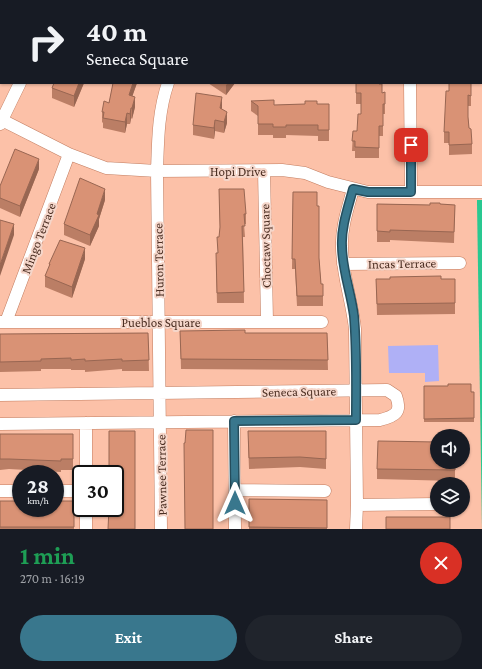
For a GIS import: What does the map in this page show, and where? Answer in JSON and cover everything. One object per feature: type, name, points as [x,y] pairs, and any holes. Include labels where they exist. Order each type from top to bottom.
[{"type":"street","points":[[1,122],[20,84]]},
{"type":"street","name":"Huron Terrace","points":[[160,421],[157,171],[158,122],[162,99],[168,84]]},
{"type":"street","points":[[410,84],[411,192]]},
{"type":"street","name":"Hopi Drive","points":[[1,122],[69,154],[106,168],[157,171],[282,170],[305,173],[353,189],[368,192],[482,192]]},
{"type":"street","name":"Mingo Terrace","points":[[3,322],[69,154]]},
{"type":"street","name":"Choctaw Square","points":[[264,171],[267,321]]},
{"type":"street","points":[[353,189],[344,225],[342,246],[343,264],[353,309],[356,390],[356,529]]},
{"type":"street","name":"Incas Terrace","points":[[343,264],[460,263]]},
{"type":"street","name":"Pueblos Square","points":[[3,322],[322,322]]},
{"type":"street","name":"Seneca Square","points":[[0,395],[386,390],[396,396],[399,405],[398,412],[391,417],[356,420],[160,421],[0,424]]},
{"type":"street","name":"Pawnee Terrace","points":[[160,421],[161,529]]},
{"type":"street","points":[[234,421],[235,529]]},
{"type":"street","points":[[86,423],[86,465]]},
{"type":"street","points":[[234,490],[325,491]]},
{"type":"street","points":[[0,491],[12,491]]},
{"type":"street","points":[[357,505],[430,504]]},
{"type":"street","points":[[86,517],[86,529]]},
{"type":"green space","points":[[477,200],[482,200],[482,529],[477,203]]},
{"type":"water","points":[[438,345],[439,381],[425,382],[425,373],[389,373],[388,346]]},
{"type":"building","points":[[54,84],[79,84],[74,96],[52,88]]},
{"type":"building","points":[[113,84],[133,84],[129,95],[135,97],[130,114],[127,113],[125,122],[103,118],[104,112],[102,112],[104,101],[109,103]]},
{"type":"building","points":[[356,84],[382,84],[382,93],[385,92],[385,104],[383,104],[383,126],[379,126],[379,148],[355,147],[355,141],[352,141],[353,131],[357,131],[358,114],[361,114],[361,93],[356,93]]},
{"type":"building","points":[[449,84],[471,84],[471,96],[468,95],[468,117],[469,128],[471,129],[472,144],[449,145],[449,132],[444,132],[446,91],[449,91]]},
{"type":"building","points":[[196,93],[222,97],[220,108],[227,112],[224,122],[215,120],[214,128],[193,125]]},
{"type":"building","points":[[274,100],[274,105],[305,104],[305,101],[317,101],[317,104],[329,104],[329,130],[318,130],[318,125],[286,125],[286,127],[273,127],[273,124],[258,124],[258,106],[251,101]]},
{"type":"building","points":[[15,149],[39,159],[20,206],[0,198],[0,186]]},
{"type":"building","points":[[80,178],[105,189],[97,214],[99,215],[90,235],[64,224]]},
{"type":"building","points":[[219,189],[244,189],[246,214],[244,214],[245,226],[242,226],[244,292],[217,293],[216,253],[218,253],[217,237],[219,237],[220,227]]},
{"type":"building","points":[[293,192],[317,192],[317,206],[319,206],[319,258],[321,284],[323,284],[323,296],[297,296],[295,259],[292,259]]},
{"type":"building","points":[[430,203],[455,205],[454,232],[377,231],[377,204],[430,205]]},
{"type":"building","points":[[0,220],[14,224],[0,265]]},
{"type":"building","points":[[60,240],[85,248],[72,287],[45,276]]},
{"type":"building","points":[[441,276],[441,279],[455,279],[455,303],[377,304],[376,279],[390,279],[390,277]]},
{"type":"building","points":[[245,330],[245,333],[327,333],[328,360],[181,359],[180,331]]},
{"type":"building","points":[[148,333],[149,360],[122,361],[122,359],[85,361],[85,359],[71,360],[71,358],[41,359],[41,361],[0,362],[0,334]]},
{"type":"building","points":[[448,384],[471,384],[471,392],[474,392],[474,418],[424,419],[424,386],[448,386]]},
{"type":"building","points":[[186,430],[213,430],[213,529],[185,529],[184,443]]},
{"type":"building","points":[[109,431],[135,431],[135,529],[108,529],[109,517],[124,517],[124,465],[109,465]]},
{"type":"building","points":[[248,431],[326,431],[326,459],[300,457],[249,458]]},
{"type":"building","points":[[0,434],[73,434],[73,459],[61,459],[61,461],[0,459]]},
{"type":"building","points":[[378,441],[430,442],[430,469],[455,470],[377,469]]},
{"type":"building","points":[[249,499],[327,500],[327,528],[249,527]]},
{"type":"building","points":[[0,501],[12,501],[12,517],[64,517],[64,501],[72,501],[72,517],[74,517],[74,527],[0,527]]},
{"type":"building","points":[[386,517],[450,517],[450,529],[386,529]]},
{"type":"route","points":[[235,503],[234,421],[356,420],[355,329],[353,309],[343,264],[342,246],[344,225],[353,189],[368,192],[411,192],[411,145]]}]
